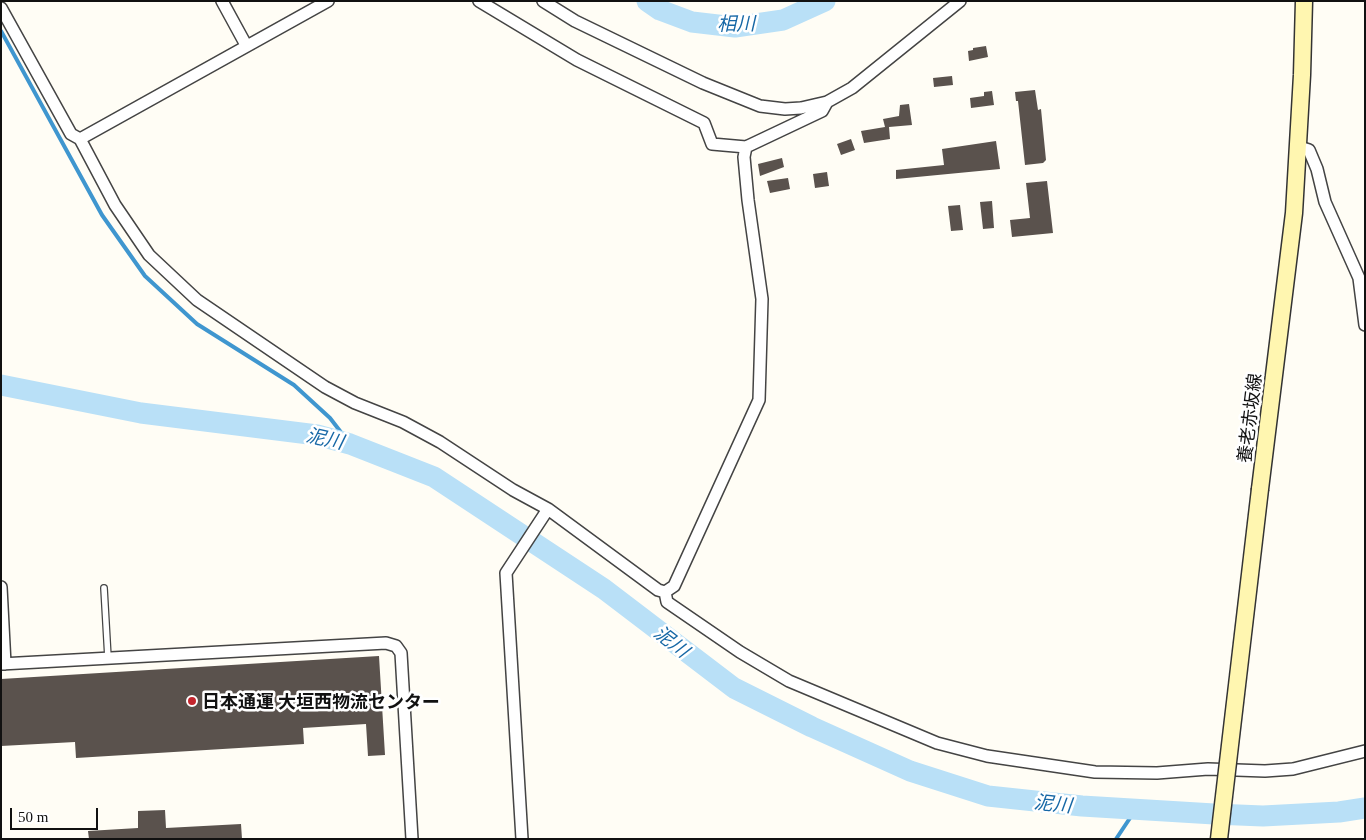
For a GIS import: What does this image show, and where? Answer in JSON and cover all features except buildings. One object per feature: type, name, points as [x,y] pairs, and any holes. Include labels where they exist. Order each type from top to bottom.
[{"type":"main road","name":"養老赤坂線","points":[[1219,839],[1294,213],[1299,147],[1304,1]]},
{"type":"street","points":[[222,1],[246,46]]},
{"type":"street","points":[[80,139],[328,1]]},
{"type":"street","points":[[479,1],[577,60],[704,123],[712,144],[746,147],[822,111],[827,102]]},
{"type":"street","points":[[543,1],[584,25],[737,98],[760,106],[785,109],[801,108],[827,102],[852,88],[960,1]]},
{"type":"street","points":[[1,8],[71,134],[80,139],[115,205],[149,255],[197,300],[325,387],[355,403],[403,422],[440,442],[545,513],[602,547],[658,590],[665,592],[674,586],[759,400],[762,300],[748,200],[744,157],[746,147]]},
{"type":"street","points":[[1299,147],[1309,150],[1318,169],[1325,202],[1359,278],[1365,325]]},
{"type":"street","points":[[522,839],[506,573],[545,513]]},
{"type":"street","points":[[1,587],[3,664],[386,643],[396,646],[401,653],[412,839]]},
{"type":"street","points":[[665,592],[667,602],[740,652],[789,681],[937,743],[987,756],[1095,772],[1158,773],[1208,769],[1265,771],[1293,769],[1365,751]]},
{"type":"lane","points":[[104,588],[108,658]]},
{"type":"waterway","name":"相川","points":[[647,1],[660,10],[692,22],[735,27],[783,20],[825,1]]},
{"type":"waterway","points":[[1,31],[102,215],[145,276],[197,324],[294,385],[330,418],[350,444]]},
{"type":"waterway","name":"泥川","points":[[1,385],[141,413],[317,435],[350,444],[434,477],[604,589],[734,688],[812,727],[910,771],[988,796],[1082,806],[1263,816],[1339,812],[1365,808]]},
{"type":"waterway","points":[[1116,839],[1136,809]]},
{"type":"place","name":"日本通運 大垣西物流センター","points":[[192,701]]}]
